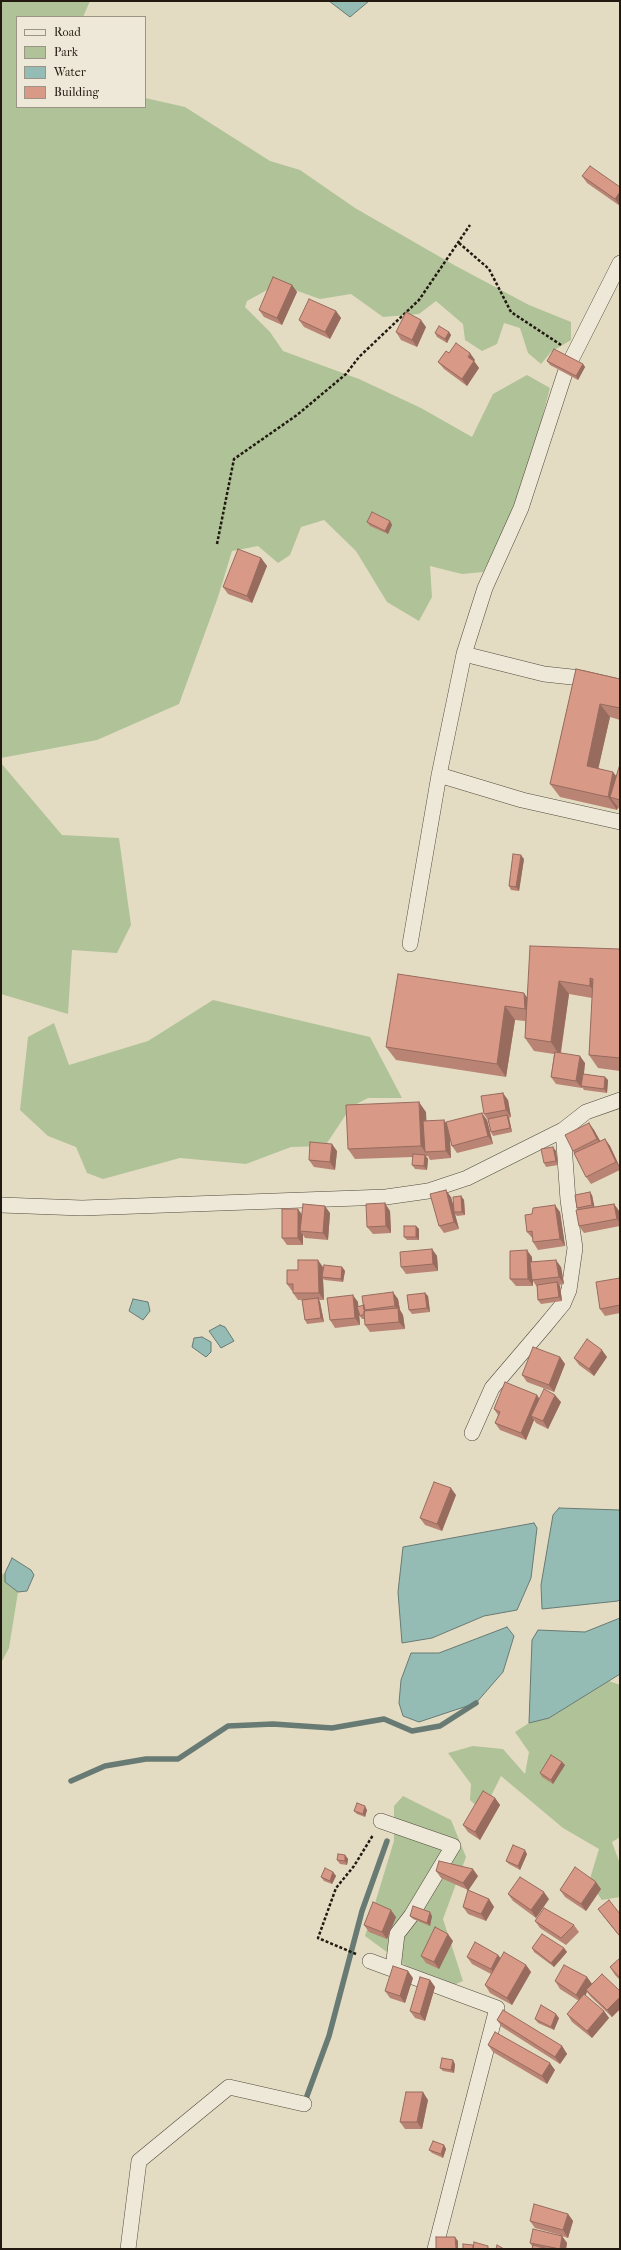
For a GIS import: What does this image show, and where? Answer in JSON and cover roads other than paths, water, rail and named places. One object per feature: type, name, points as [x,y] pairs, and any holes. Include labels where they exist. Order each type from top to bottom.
[{"type":"street","points":[[410,944],[438,775],[464,654],[486,588],[521,508],[570,362],[620,263]]},
{"type":"street","points":[[464,654],[544,674],[581,678],[620,687]]},
{"type":"street","points":[[438,775],[522,800],[620,822]]},
{"type":"street","points":[[1,1205],[82,1208],[386,1197],[428,1191],[467,1178],[563,1130],[586,1112],[620,1100]]},
{"type":"street","points":[[472,1433],[492,1388],[558,1310],[569,1290],[575,1248],[568,1200],[563,1130]]},
{"type":"street","points":[[381,1821],[453,1846],[411,1916],[397,1934],[392,1969]]},
{"type":"street","points":[[370,1961],[497,2008],[435,2249]]},
{"type":"street","points":[[128,2249],[139,2161],[229,2087],[304,2104]]},
{"type":"water","points":[[329,1],[369,1],[350,17]]},
{"type":"water","points":[[133,1299],[148,1302],[150,1311],[143,1320],[129,1311]]},
{"type":"water","points":[[220,1325],[225,1327],[234,1341],[221,1348],[209,1331]]},
{"type":"water","points":[[202,1337],[211,1342],[211,1352],[206,1357],[192,1347],[194,1338]]},
{"type":"water","points":[[559,1508],[620,1510],[620,1599],[618,1601],[542,1609],[541,1585],[553,1515]]},
{"type":"water","points":[[534,1523],[537,1528],[531,1578],[517,1610],[484,1616],[432,1638],[402,1643],[398,1592],[403,1547]]},
{"type":"water","points":[[12,1558],[31,1570],[34,1575],[27,1591],[18,1592],[5,1582],[5,1573]]},
{"type":"water","points":[[620,1618],[620,1674],[549,1718],[529,1723],[532,1640],[538,1630],[585,1632]]},
{"type":"water","points":[[507,1627],[514,1636],[503,1672],[476,1703],[419,1722],[403,1716],[399,1703],[401,1680],[411,1653],[439,1653]]},
{"type":"waterway","points":[[71,1781],[105,1766],[146,1759],[178,1759],[228,1726],[273,1724],[332,1728],[384,1719],[412,1731],[440,1726],[476,1703]]},
{"type":"waterway","points":[[304,2104],[329,2036],[362,1911],[387,1841]]}]
